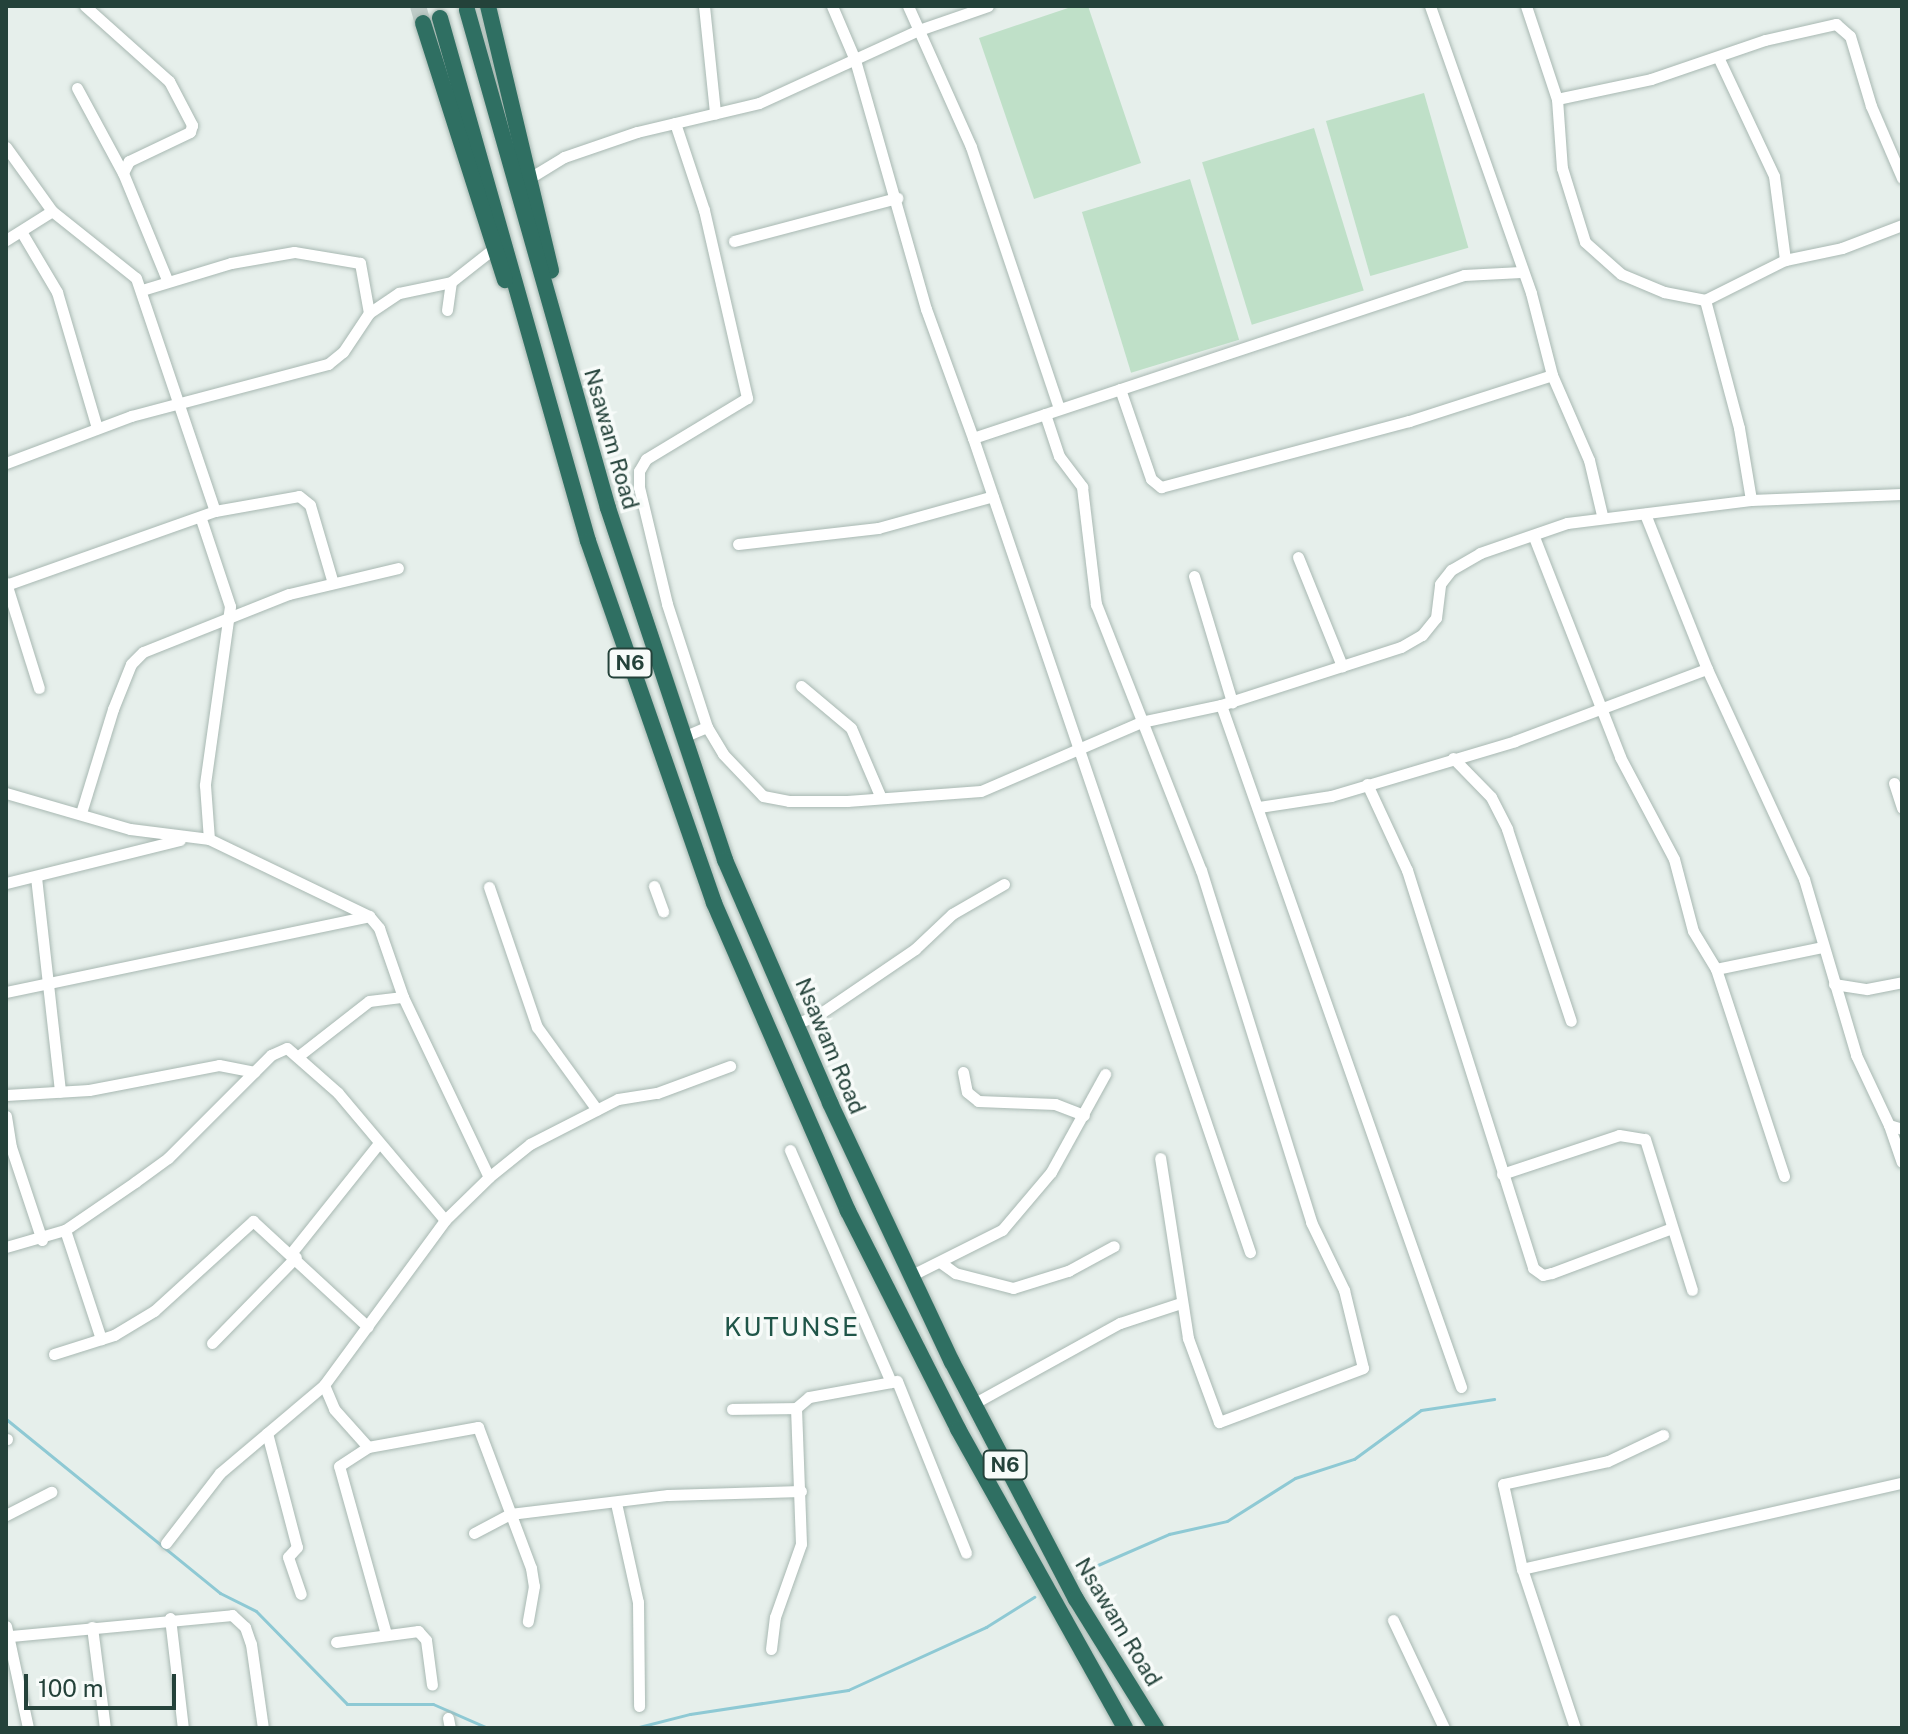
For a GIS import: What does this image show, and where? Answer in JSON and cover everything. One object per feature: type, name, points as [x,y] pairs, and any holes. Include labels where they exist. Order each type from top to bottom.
[{"type":"highway","name":"Nsawam Road","points":[[488,6],[554,285],[559,340]]},
{"type":"highway","name":"Nsawam Road","points":[[467,10],[559,340],[683,737],[725,860],[912,1275],[977,1411],[1076,1599],[1156,1728]]},
{"type":"highway","name":"Nsawam Road","points":[[440,18],[588,541],[714,903],[848,1211],[958,1429],[1125,1728]]},
{"type":"highway","name":"Nsawam Road","points":[[423,23],[493,249],[543,377]]},
{"type":"highway","points":[[958,1429],[966,1417],[977,1411]]},
{"type":"street","points":[[85,6],[169,81],[192,125],[190,132],[129,161],[123,173]]},
{"type":"street","points":[[704,6],[715,113]]},
{"type":"street","points":[[832,6],[855,60],[897,198],[926,309],[993,496],[1075,748],[1250,1252]]},
{"type":"street","points":[[908,6],[916,31],[975,160],[1059,408]]},
{"type":"street","points":[[528,179],[564,157],[675,123],[759,103],[916,31],[988,6]]},
{"type":"street","points":[[1430,6],[1521,272],[1552,375],[1589,460],[1602,515]]},
{"type":"street","points":[[1526,6],[1557,99],[1562,168],[1585,242],[1636,283],[1705,300],[1785,260],[1842,248],[1902,225]]},
{"type":"street","points":[[1557,99],[1581,97],[1719,59],[1765,40],[1836,24],[1846,28],[1871,106],[1902,178]]},
{"type":"street","points":[[1719,59],[1774,176],[1785,260]]},
{"type":"street","points":[[77,88],[123,173],[167,280]]},
{"type":"street","points":[[675,123],[704,210],[747,391],[741,405],[670,443],[646,459],[639,471],[667,604],[707,727],[723,754],[763,796],[789,801],[981,791],[1141,722],[1227,704],[1342,666],[1422,635],[1436,618],[1440,584],[1451,570],[1480,553],[1602,515],[1645,514],[1751,500],[1902,494]]},
{"type":"street","points":[[6,147],[10,166],[52,211],[125,266],[142,290],[215,511]]},
{"type":"street","points":[[734,241],[897,198]]},
{"type":"street","points":[[6,240],[22,233],[52,211]]},
{"type":"street","points":[[22,233],[57,292],[97,428]]},
{"type":"street","points":[[6,463],[97,428],[181,401],[328,364],[343,352],[369,313],[399,293],[451,282],[493,249]]},
{"type":"street","points":[[142,290],[167,280],[294,252],[360,263],[369,313]]},
{"type":"street","points":[[973,438],[1464,275],[1521,272]]},
{"type":"street","points":[[447,310],[451,282]]},
{"type":"street","points":[[1705,300],[1751,500]]},
{"type":"street","points":[[1120,389],[1151,479],[1161,487],[1409,421],[1552,375]]},
{"type":"street","points":[[1045,414],[1059,456],[1078,478],[1086,498],[1096,604],[1130,680],[1141,722],[1201,870],[1311,1222],[1344,1290],[1365,1365],[1338,1381],[1221,1423],[1195,1361],[1181,1303],[1160,1158]]},
{"type":"street","points":[[738,544],[878,528],[993,496]]},
{"type":"street","points":[[39,688],[6,584],[201,519],[215,511],[305,498],[333,583]]},
{"type":"street","points":[[1645,514],[1707,669],[1788,838],[1856,1055],[1889,1125],[1902,1162]]},
{"type":"street","points":[[201,519],[229,594],[229,615],[205,785],[209,839]]},
{"type":"street","points":[[1534,537],[1620,757],[1674,859],[1693,931],[1716,969],[1784,1176]]},
{"type":"street","points":[[1298,557],[1342,666]]},
{"type":"street","points":[[81,813],[131,664],[143,652],[229,615],[333,583],[398,568]]},
{"type":"street","points":[[1194,576],[1227,704],[1259,807],[1461,1387]]},
{"type":"street","points":[[1259,807],[1331,796],[1602,709],[1707,669]]},
{"type":"street","points":[[801,686],[851,728],[881,798]]},
{"type":"street","points":[[683,737],[707,727]]},
{"type":"street","points":[[1453,758],[1491,797],[1507,829],[1571,1021]]},
{"type":"street","points":[[1894,783],[1902,808]]},
{"type":"street","points":[[1367,784],[1407,870],[1502,1174],[1538,1274],[1672,1228]]},
{"type":"street","points":[[6,793],[183,839],[209,839],[369,916],[379,928],[403,997],[489,1177]]},
{"type":"street","points":[[6,883],[183,839]]},
{"type":"street","points":[[36,877],[60,1092]]},
{"type":"street","points":[[798,1023],[821,1013],[915,949],[952,914],[1004,884]]},
{"type":"street","points":[[654,886],[663,911]]},
{"type":"street","points":[[489,887],[537,1027],[597,1110]]},
{"type":"street","points":[[6,992],[369,916]]},
{"type":"street","points":[[1716,969],[1822,947]]},
{"type":"street","points":[[1834,984],[1867,989],[1902,982]]},
{"type":"street","points":[[301,1054],[369,1001],[403,997]]},
{"type":"street","points":[[6,1247],[42,1240],[65,1230],[168,1158],[254,1072],[283,1048],[301,1054],[445,1220]]},
{"type":"street","points":[[6,1095],[60,1092],[219,1065],[254,1072]]},
{"type":"street","points":[[166,1543],[220,1473],[324,1385],[445,1220],[489,1177],[530,1144],[618,1099],[657,1093],[730,1066]]},
{"type":"street","points":[[963,1072],[967,1092],[978,1101],[1055,1104],[1084,1115]]},
{"type":"street","points":[[912,1275],[1002,1230],[1051,1172],[1105,1074]]},
{"type":"street","points":[[6,1116],[42,1240]]},
{"type":"street","points":[[1889,1125],[1902,1129]]},
{"type":"street","points":[[1502,1174],[1588,1143],[1619,1135],[1640,1137],[1649,1143],[1692,1290]]},
{"type":"street","points":[[212,1343],[294,1254],[379,1143]]},
{"type":"street","points":[[790,1150],[891,1382]]},
{"type":"street","points":[[54,1354],[101,1339],[154,1311],[247,1223],[260,1223],[368,1327]]},
{"type":"street","points":[[65,1230],[101,1339]]},
{"type":"street","points":[[940,1262],[948,1270],[1009,1288],[1058,1275],[1114,1246]]},
{"type":"street","points":[[977,1411],[1120,1323],[1181,1303]]},
{"type":"street","points":[[732,1409],[796,1408],[816,1395],[897,1381],[966,1553]]},
{"type":"street","points":[[324,1385],[334,1409],[368,1447]]},
{"type":"street","points":[[771,1649],[775,1617],[801,1544],[796,1408]]},
{"type":"street","points":[[386,1634],[337,1477],[342,1462],[368,1447],[478,1427],[534,1586],[528,1621]]},
{"type":"street","points":[[267,1433],[297,1547],[288,1557],[301,1594]]},
{"type":"street","points":[[1575,1728],[1522,1569],[1503,1484],[1608,1461],[1663,1435]]},
{"type":"street","points":[[1522,1569],[1902,1483]]},
{"type":"street","points":[[474,1533],[510,1514],[668,1495],[801,1491]]},
{"type":"street","points":[[6,1515],[51,1492]]},
{"type":"street","points":[[616,1503],[638,1602],[639,1706]]},
{"type":"street","points":[[28,1728],[8,1631],[92,1627],[224,1613],[241,1622],[251,1644],[263,1728]]},
{"type":"street","points":[[170,1618],[183,1728]]},
{"type":"street","points":[[1393,1620],[1444,1728]]},
{"type":"street","points":[[92,1627],[105,1728]]},
{"type":"street","points":[[336,1642],[386,1634],[423,1634],[432,1685]]},
{"type":"green space","points":[[1074,6],[1088,6],[1141,163],[1034,199],[979,38]]},
{"type":"green space","points":[[1424,93],[1468,248],[1370,276],[1326,121]]},
{"type":"green space","points":[[1314,128],[1364,291],[1252,325],[1202,162]]},
{"type":"green space","points":[[1190,179],[1239,340],[1131,373],[1082,212]]},
{"type":"waterway","points":[[1084,1571],[1169,1534],[1227,1521],[1295,1478],[1354,1459],[1421,1410],[1494,1399]]},
{"type":"waterway","points":[[6,1419],[220,1593],[256,1611],[347,1704],[433,1704],[488,1728]]},
{"type":"waterway","points":[[635,1728],[690,1714],[848,1690],[986,1627],[1034,1597]]},
{"type":"tunnel","points":[[418,6],[423,23]]},
{"type":"district","name":"KUTUNSE","points":[[792,1327]]}]
